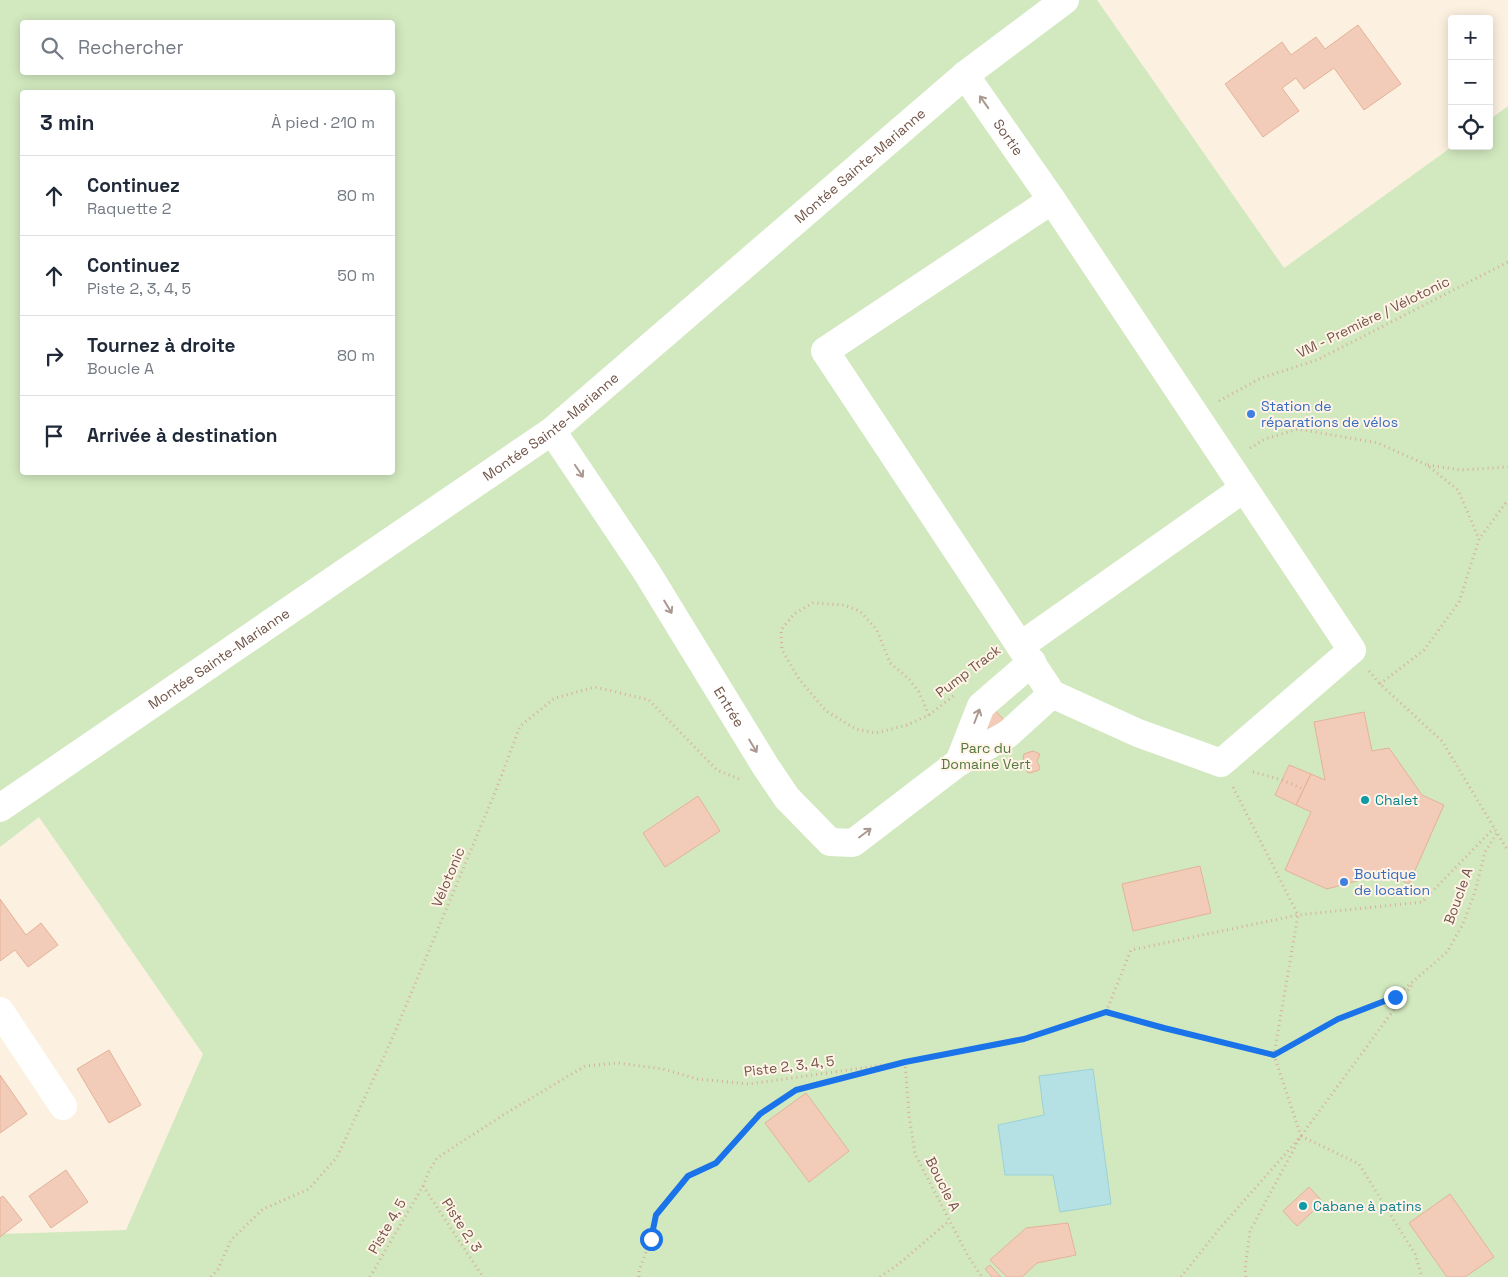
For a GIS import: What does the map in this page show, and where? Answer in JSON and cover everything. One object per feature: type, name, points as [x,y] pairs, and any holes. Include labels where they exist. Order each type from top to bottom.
[{"type":"street","name":"Montée Sainte-Marianne","points":[[0,808],[552,431],[965,75],[1065,0]]},
{"type":"street","name":"Sortie","points":[[965,75],[1052,200],[1352,650],[1222,763]]},
{"type":"street","points":[[1052,200],[825,351],[1052,694],[1138,733],[1222,763]]},
{"type":"street","name":"Entrée","points":[[552,431],[646,571],[766,767],[787,798],[830,842],[853,843],[959,762],[1008,734],[1052,694]]},
{"type":"street","points":[[959,762],[980,706],[1026,654],[1243,489]]},
{"type":"street","points":[[0,1011],[63,1106]]},
{"type":"path","name":"VM - Première / Vélotonic","points":[[1199,422],[1221,399],[1253,382],[1317,360],[1508,262]]},
{"type":"path","points":[[1226,462],[1265,439],[1298,430],[1378,443],[1427,464],[1461,470],[1508,466]]},
{"type":"path","points":[[1427,464],[1458,490],[1479,539]]},
{"type":"path","points":[[1508,500],[1479,539],[1459,602],[1424,650],[1380,684],[1442,742],[1508,851]]},
{"type":"path","name":"Pump Track","points":[[929,715],[919,692],[890,663],[878,630],[860,611],[844,605],[813,603],[794,614],[781,630],[782,650],[799,678],[826,711],[856,729],[876,733],[907,725],[929,715],[958,693]]},
{"type":"path","name":"Vélotonic","points":[[210,1277],[218,1269],[231,1240],[263,1209],[309,1189],[337,1157],[392,1039],[496,790],[520,726],[555,698],[595,687],[649,700],[716,770],[743,780]]},
{"type":"path","points":[[1222,763],[1282,780],[1303,789]]},
{"type":"path","points":[[1222,763],[1298,915],[1274,1055],[1301,1136],[1360,1164],[1416,1254],[1422,1277]]},
{"type":"path","points":[[1274,1055],[1106,1012],[1131,950],[1298,915],[1422,902],[1494,828]]},
{"type":"path","name":"Boucle A","points":[[1274,1055],[1338,1019],[1395,997],[1447,952],[1463,924],[1475,892],[1485,852],[1497,833]]},
{"type":"path","points":[[1181,1277],[1220,1228],[1301,1136],[1416,978]]},
{"type":"path","name":"Piste 2, 3, 4, 5","points":[[423,1186],[437,1158],[584,1066],[618,1064],[663,1069],[698,1079],[749,1084],[905,1062],[1024,1039],[1106,1012]]},
{"type":"path","points":[[639,1277],[639,1271],[651,1239],[656,1215],[688,1176],[716,1163],[760,1114],[796,1090],[905,1062]]},
{"type":"path","name":"Boucle A","points":[[905,1062],[909,1115],[915,1154],[968,1256],[982,1277]]},
{"type":"path","points":[[1246,1277],[1245,1269],[1250,1232],[1301,1136]]},
{"type":"path","name":"Piste 4, 5","points":[[370,1277],[423,1186]]},
{"type":"path","name":"Piste 2, 3","points":[[423,1186],[483,1277]]},
{"type":"path","points":[[880,1277],[900,1263],[949,1221]]},
{"type":"green space","name":"Parc du Domaine Vert","points":[[0,0],[1097,0],[1284,268],[1448,150],[1493,150],[1493,117],[1508,106],[1508,1277],[0,1277],[0,1234],[126,1230],[203,1054],[39,817],[0,847]]},
{"type":"water","points":[[1093,1069],[1111,1204],[1060,1212],[1053,1175],[1005,1175],[998,1125],[1044,1115],[1039,1076]]},
{"type":"building","points":[[1358,25],[1401,84],[1364,110],[1334,68],[1304,89],[1296,78],[1282,88],[1299,111],[1263,137],[1225,84],[1282,42],[1291,55],[1316,37],[1325,49]]},
{"type":"building","points":[[993,708],[1004,720],[992,731],[981,719]]},
{"type":"building","name":"Chalet","points":[[1364,712],[1372,751],[1389,748],[1422,795],[1444,805],[1409,884],[1386,873],[1327,889],[1285,870],[1311,812],[1296,805],[1311,774],[1325,780],[1314,722]]},
{"type":"building","points":[[1033,751],[1040,754],[1037,761],[1040,768],[1030,773],[1027,772],[1023,758],[1024,754]]},
{"type":"building","points":[[1289,765],[1311,774],[1296,805],[1275,795]]},
{"type":"building","points":[[698,796],[720,831],[665,867],[643,833]]},
{"type":"building","points":[[1200,866],[1211,913],[1133,931],[1122,884]]},
{"type":"building","points":[[0,899],[26,935],[41,923],[58,945],[28,967],[15,950],[0,961]]},
{"type":"building","points":[[109,1050],[141,1105],[109,1123],[77,1069]]},
{"type":"building","points":[[0,1075],[27,1114],[0,1133]]},
{"type":"building","points":[[806,1093],[849,1151],[809,1182],[765,1123]]},
{"type":"building","points":[[66,1170],[88,1202],[51,1228],[29,1196]]},
{"type":"building","name":"Cabane à patins","points":[[1309,1187],[1323,1202],[1297,1226],[1283,1211]]},
{"type":"building","points":[[1450,1194],[1494,1257],[1465,1277],[1447,1277],[1409,1223]]},
{"type":"building","points":[[3,1196],[22,1220],[0,1237],[0,1198]]},
{"type":"building","points":[[1068,1223],[1076,1255],[1037,1263],[1022,1277],[1007,1277],[990,1260],[1026,1228]]},
{"type":"building","points":[[990,1265],[1001,1277],[992,1277],[985,1269]]},
{"type":"place","name":"Station de réparations de vélos","points":[[1251,414]]},
{"type":"place","name":"Chalet","points":[[1365,800]]},
{"type":"place","name":"Boutique de location","points":[[1344,882]]},
{"type":"place","name":"Cabane à patins","points":[[1303,1206]]},
{"type":"route","points":[[651,1239],[656,1215],[688,1176],[716,1163],[760,1114],[796,1090],[905,1062],[1024,1039],[1106,1012],[1274,1055],[1338,1019],[1395,997]]}]
